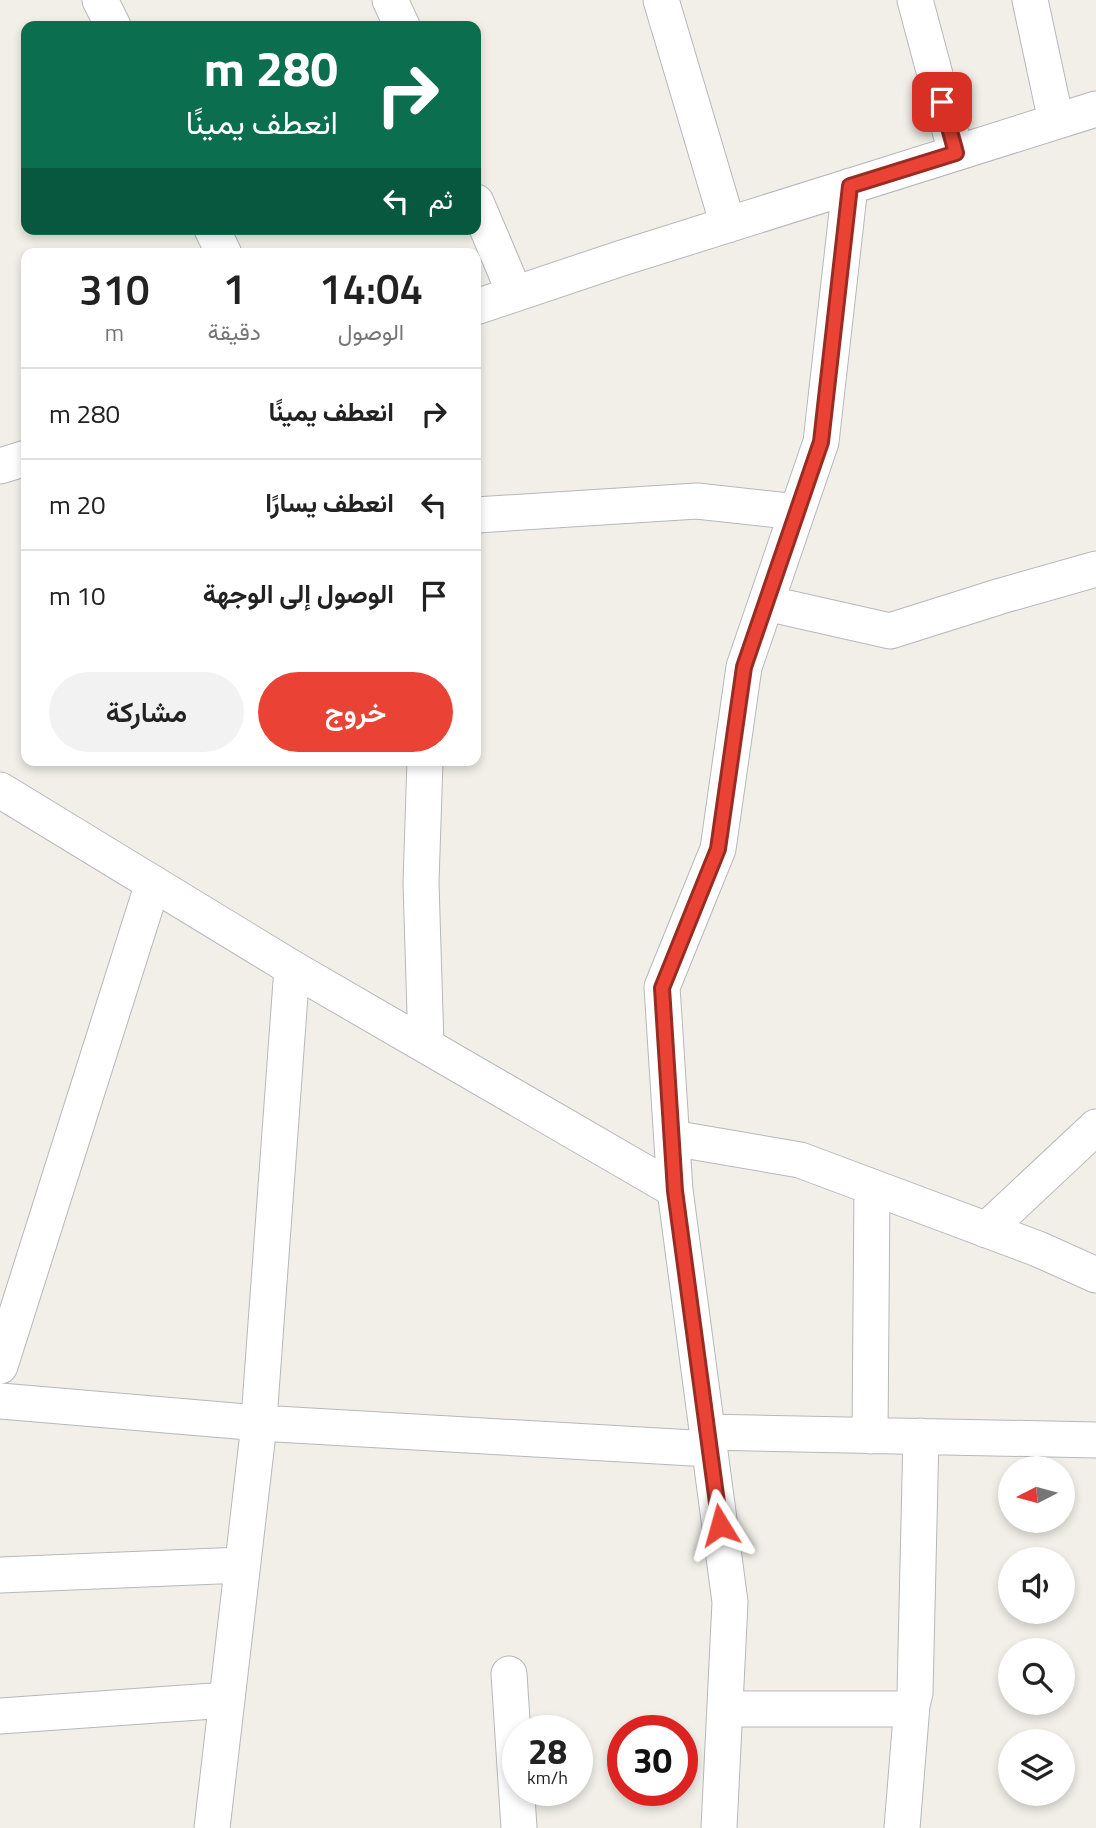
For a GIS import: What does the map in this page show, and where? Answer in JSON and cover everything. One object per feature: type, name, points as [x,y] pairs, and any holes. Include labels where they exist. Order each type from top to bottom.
[{"type":"street","points":[[100,0],[110,21]]},
{"type":"street","points":[[390,0],[400,21]]},
{"type":"street","points":[[662,0],[729,225]]},
{"type":"street","points":[[915,0],[956,153]]},
{"type":"street","points":[[1030,0],[1056,121]]},
{"type":"street","points":[[481,305],[1096,109]]},
{"type":"street","points":[[719,1828],[730,1602],[675,1191],[662,988],[718,849],[744,667],[821,442],[850,186]]},
{"type":"street","points":[[481,214],[515,294]]},
{"type":"street","points":[[0,466],[21,459]]},
{"type":"street","points":[[481,514],[696,501],[797,512]]},
{"type":"street","points":[[766,603],[890,631],[1096,569]]},
{"type":"street","points":[[425,766],[421,883],[426,1045]]},
{"type":"street","points":[[0,790],[292,968],[675,1191]]},
{"type":"street","points":[[0,1366],[153,883]]},
{"type":"street","points":[[212,1828],[259,1423],[292,968]]},
{"type":"street","points":[[986,1230],[1096,1127]]},
{"type":"street","points":[[672,1138],[800,1160],[1038,1249],[1096,1275]]},
{"type":"street","points":[[870,1436],[872,1187]]},
{"type":"street","points":[[0,1401],[259,1423],[708,1441],[870,1436],[1096,1440]]},
{"type":"street","points":[[902,1828],[915,1693],[921,1436]]},
{"type":"street","points":[[0,1575],[243,1565]]},
{"type":"street","points":[[509,1674],[519,1828]]},
{"type":"street","points":[[0,1716],[227,1700]]},
{"type":"street","points":[[725,1709],[900,1709],[912,1705]]},
{"type":"route","points":[[720,1525],[675,1191],[662,988],[718,849],[744,667],[821,442],[850,186],[956,153],[942,102]]}]
